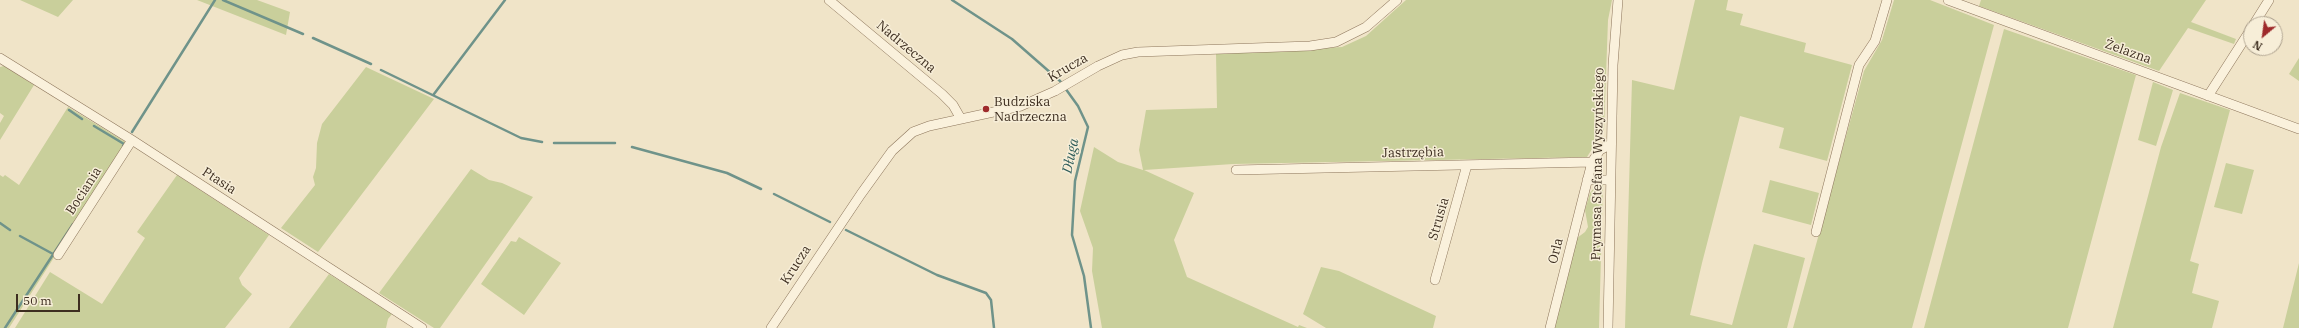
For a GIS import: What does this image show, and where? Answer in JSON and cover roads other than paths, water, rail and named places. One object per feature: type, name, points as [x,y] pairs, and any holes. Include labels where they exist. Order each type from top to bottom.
[{"type":"street","name":"Nadrzeczna","points":[[829,0],[942,94],[953,105],[960,119]]},
{"type":"street","name":"Krucza","points":[[771,328],[822,250],[892,151],[913,132],[929,126],[1021,106],[1071,83],[1108,60],[1127,54],[1310,46],[1336,42],[1366,27],[1397,0]]},
{"type":"street","name":"Prymasa Stefana Wyszyńskiego","points":[[1608,328],[1613,65],[1618,0]]},
{"type":"street","points":[[1816,232],[1859,65],[1875,41],[1887,0]]},
{"type":"street","name":"Żelazna","points":[[1948,0],[2299,129]]},
{"type":"street","points":[[2259,16],[2269,0]]},
{"type":"street","points":[[2208,96],[2243,41]]},
{"type":"street","name":"Ptasia","points":[[0,58],[132,140],[422,328]]},
{"type":"street","name":"Bociania","points":[[58,255],[132,140]]},
{"type":"street","name":"Orla","points":[[1550,328],[1592,162],[1600,150],[1611,144]]},
{"type":"street","name":"Jastrzębia","points":[[1236,170],[1592,162]]},
{"type":"street","name":"Strusia","points":[[1435,280],[1467,165]]},
{"type":"street","points":[[1587,180],[1610,180]]},
{"type":"waterway","points":[[132,132],[215,0]]},
{"type":"waterway","points":[[223,0],[303,34]]},
{"type":"waterway","points":[[434,94],[505,0]]},
{"type":"waterway","name":"Długa","points":[[952,0],[1012,39],[1060,81],[1078,106],[1088,127],[1075,181],[1072,235],[1084,276],[1091,328]]},
{"type":"waterway","points":[[313,38],[371,64]]},
{"type":"waterway","points":[[381,70],[521,138],[542,142]]},
{"type":"waterway","points":[[69,110],[82,119]]},
{"type":"waterway","points":[[94,126],[124,144],[123,146]]},
{"type":"waterway","points":[[554,143],[615,143]]},
{"type":"waterway","points":[[632,147],[727,173],[761,189]]},
{"type":"waterway","points":[[774,194],[830,222]]},
{"type":"waterway","points":[[0,223],[10,230]]},
{"type":"waterway","points":[[5,328],[73,224]]},
{"type":"waterway","points":[[846,230],[937,275],[986,293],[991,300],[994,328]]},
{"type":"waterway","points":[[20,236],[53,254]]},
{"type":"place","name":"Budziska Nadrzeczna","points":[[986,109]]}]
